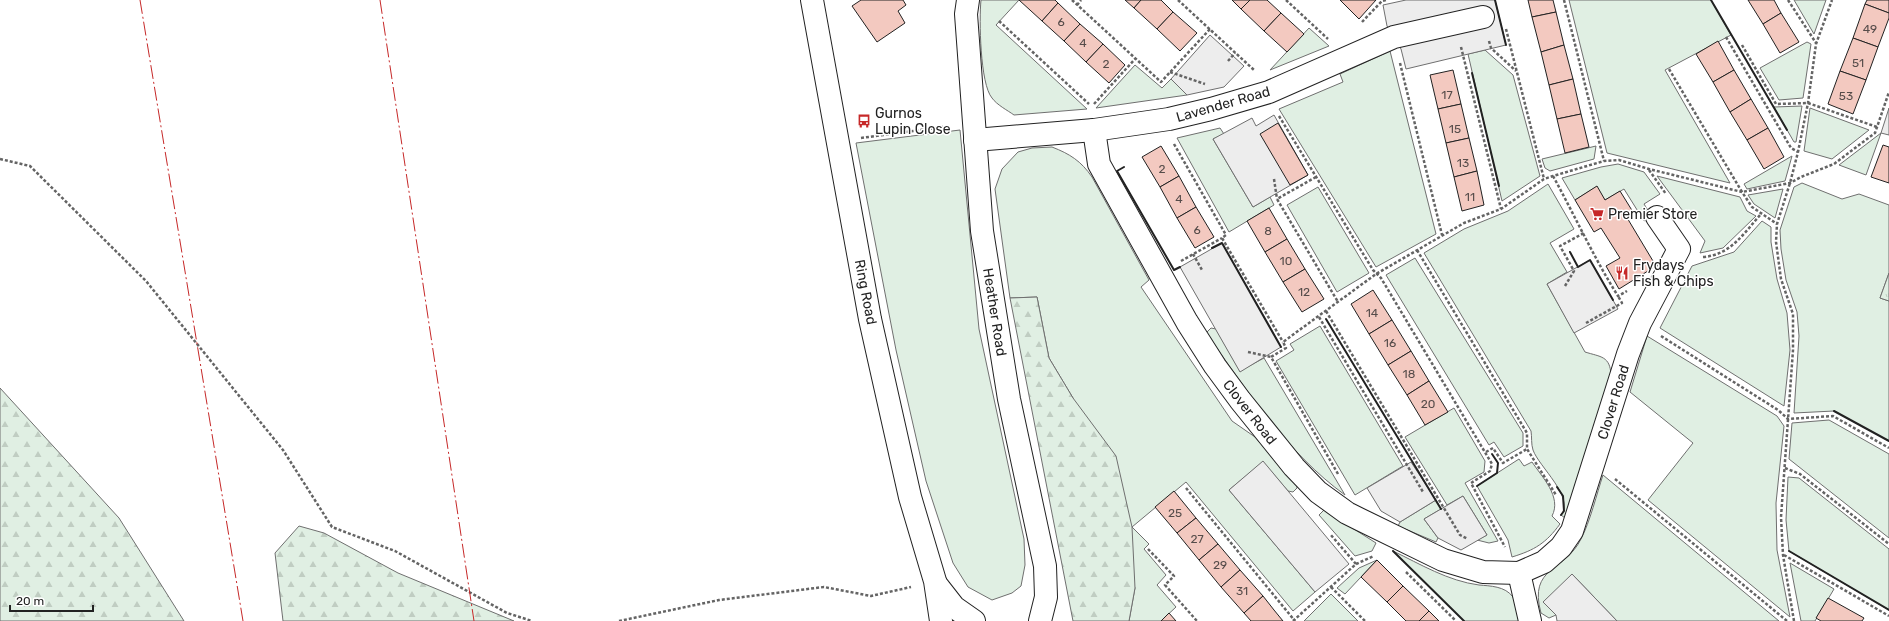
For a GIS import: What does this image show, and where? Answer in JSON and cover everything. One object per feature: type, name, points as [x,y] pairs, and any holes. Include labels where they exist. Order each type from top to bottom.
[{"type":"street","name":"Ring Road","points":[[812,0],[872,327],[910,497],[934,581],[941,621]]},
{"type":"street","name":"Heather Road","points":[[968,0],[966,14],[982,231],[1008,399],[1045,566],[1046,597],[1040,621]]},
{"type":"street","name":"Lavender Road","points":[[975,132],[1094,130],[1168,119],[1234,104],[1269,92],[1394,37],[1483,16]]},
{"type":"street","name":"Clover Road","points":[[1094,130],[1099,164],[1187,322],[1215,366],[1240,400],[1294,467],[1318,492],[1347,513],[1443,560],[1483,572],[1519,573],[1544,562],[1561,547],[1572,531],[1628,354],[1640,323],[1679,249],[1657,217]]},
{"type":"street","points":[[1519,573],[1530,621]]},
{"type":"street","name":"Ring Road","points":[[934,581],[954,607],[974,621]]},
{"type":"path","points":[[1072,0],[1161,82],[1210,29]]},
{"type":"path","points":[[1077,4],[1081,0]]},
{"type":"path","points":[[1178,0],[1264,79],[1274,107],[1376,274],[1381,278],[1486,452],[1492,464],[1490,471],[1471,483],[1504,544],[1508,559],[1519,573]]},
{"type":"path","points":[[1286,0],[1331,41]]},
{"type":"path","points":[[1360,27],[1362,22],[1382,1],[1386,0]]},
{"type":"path","points":[[1564,0],[1604,161]]},
{"type":"path","points":[[1788,0],[1816,44]]},
{"type":"path","points":[[1794,621],[1783,555],[1781,517],[1793,350],[1793,314],[1781,279],[1776,242],[1777,224],[1798,152],[1808,104],[1816,44],[1832,0]]},
{"type":"path","points":[[999,21],[1091,107],[1135,59]]},
{"type":"path","points":[[1506,28],[1544,180]]},
{"type":"path","points":[[1726,37],[1791,148],[1798,152]]},
{"type":"path","points":[[1742,45],[1776,104],[1808,104],[1877,127]]},
{"type":"path","points":[[1491,48],[1516,71]]},
{"type":"path","points":[[1228,61],[1235,53]]},
{"type":"path","points":[[1463,56],[1501,209]]},
{"type":"path","points":[[1400,59],[1442,235]]},
{"type":"path","points":[[1669,69],[1752,207],[1777,224]]},
{"type":"path","points":[[1170,72],[1207,84]]},
{"type":"path","points":[[1283,342],[1376,274],[1464,223],[1501,209],[1544,180],[1553,176],[1604,161],[1619,160],[1742,192],[1790,183],[1834,164],[1875,133],[1889,92]]},
{"type":"path","points":[[1168,119],[1172,140],[1226,235],[1211,245]]},
{"type":"path","points":[[838,141],[975,132]]},
{"type":"path","points":[[0,159],[30,166],[146,281],[283,450],[332,527],[395,550],[507,613],[532,621]]},
{"type":"path","points":[[1553,176],[1584,233],[1601,269],[1622,302],[1586,323]]},
{"type":"path","points":[[1277,199],[1316,177]]},
{"type":"path","points":[[1274,179],[1277,199],[1338,302]]},
{"type":"path","points":[[1698,257],[1710,256],[1731,248],[1761,214]]},
{"type":"path","points":[[1565,286],[1574,271],[1560,246],[1584,233]]},
{"type":"path","points":[[1222,238],[1286,348],[1271,357],[1248,352]]},
{"type":"path","points":[[1417,250],[1526,433],[1527,449],[1558,499]]},
{"type":"path","points":[[1193,254],[1202,270]]},
{"type":"path","points":[[1618,296],[1628,291],[1633,296]]},
{"type":"path","points":[[1326,311],[1460,535],[1474,543]]},
{"type":"path","points":[[1319,317],[1423,492]]},
{"type":"path","points":[[1660,335],[1778,410],[1788,419],[1832,416],[1889,448]]},
{"type":"path","points":[[1271,357],[1341,478]]},
{"type":"path","points":[[1486,452],[1493,448],[1503,462],[1527,449]]},
{"type":"path","points":[[1594,462],[1787,621]]},
{"type":"path","points":[[1785,467],[1800,474],[1889,544]]},
{"type":"path","points":[[1186,488],[1294,621],[1356,564],[1376,554]]},
{"type":"path","points":[[1325,528],[1356,564]]},
{"type":"path","points":[[1148,549],[1174,576],[1165,585],[1197,621]]},
{"type":"path","points":[[1783,555],[1889,616]]},
{"type":"path","points":[[1401,567],[1456,621]]},
{"type":"path","points":[[619,621],[719,600],[824,587],[871,596],[934,581]]},
{"type":"path","points":[[1331,587],[1365,621]]},
{"type":"green space","points":[[981,0],[1019,0],[996,25],[1087,109],[1014,115],[994,101],[988,91],[981,51]]},
{"type":"green space","points":[[1569,0],[1711,0],[1731,35],[1665,70],[1730,183],[1607,153]]},
{"type":"green space","points":[[1794,0],[1826,0],[1814,34]]},
{"type":"green space","points":[[1309,28],[1329,46],[1270,70]]},
{"type":"green space","points":[[1807,42],[1811,44],[1803,98],[1779,100],[1760,68]]},
{"type":"green space","points":[[1485,50],[1513,75],[1540,176],[1502,201],[1468,54]]},
{"type":"green space","points":[[1390,51],[1436,234],[1376,267],[1279,109],[1343,82],[1340,74]]},
{"type":"green space","points":[[1135,65],[1162,88],[1171,79],[1187,95],[1096,108]]},
{"type":"green space","points":[[1802,106],[1796,142],[1794,142],[1774,107]]},
{"type":"green space","points":[[1810,108],[1869,130],[1832,159],[1804,151]]},
{"type":"green space","points":[[1220,128],[1224,134],[1213,139],[1253,207],[1270,197],[1274,205],[1229,232],[1177,138]]},
{"type":"green space","points":[[960,130],[979,329],[1024,539],[1025,565],[1021,586],[1012,593],[992,600],[968,587],[953,563],[926,481],[896,350],[856,143]]},
{"type":"green space","points":[[1881,133],[1866,175],[1839,165]]},
{"type":"green space","points":[[1596,146],[1594,159],[1550,171],[1545,168],[1542,159]]},
{"type":"green space","points":[[1052,147],[1075,159],[1092,177],[1149,280],[1141,287],[1232,421],[1255,437],[1297,485],[1297,488],[1293,492],[1288,491],[1263,462],[1229,490],[1315,592],[1293,611],[1186,482],[1132,527],[1149,544],[1144,549],[1166,575],[1157,585],[1176,607],[1161,621],[1129,621],[1135,588],[1073,398],[1049,358],[1037,297],[1010,298],[995,189],[1002,169],[1018,152],[1032,148]]},
{"type":"green space","points":[[1792,156],[1785,181],[1747,189],[1744,184]]},
{"type":"green space","points":[[1618,164],[1644,172],[1660,194],[1644,204],[1649,212],[1648,218],[1644,221],[1624,189],[1605,200],[1596,187],[1575,200],[1562,178],[1601,167]]},
{"type":"green space","points":[[1657,176],[1740,197],[1747,211],[1756,216],[1723,248],[1700,253],[1705,241]]},
{"type":"green space","points":[[1802,183],[1842,199],[1859,194],[1889,205],[1889,273],[1880,298],[1889,301],[1889,441],[1834,411],[1794,413],[1799,336],[1797,312],[1786,280],[1781,249],[1780,230],[1794,187]]},
{"type":"green space","points":[[1548,184],[1574,229],[1550,243],[1567,272],[1547,284],[1585,352],[1604,358],[1609,364],[1611,375],[1565,518],[1561,515],[1564,508],[1560,491],[1536,457],[1532,445],[1531,431],[1424,253],[1464,229],[1508,211]]},
{"type":"green space","points":[[1318,187],[1369,273],[1337,292],[1287,205]]},
{"type":"green space","points":[[1783,189],[1775,218],[1754,204],[1748,195]]},
{"type":"green space","points":[[1762,221],[1771,227],[1771,242],[1777,279],[1787,313],[1790,350],[1784,406],[1660,328],[1692,266],[1734,252]]},
{"type":"green space","points":[[1415,258],[1523,433],[1523,446],[1504,457],[1494,442],[1489,445],[1386,275]]},
{"type":"green space","points":[[1889,273],[1889,301],[1880,298]]},
{"type":"green space","points":[[1037,297],[1049,358],[1073,398],[1116,456],[1132,527],[1135,588],[1129,621],[1073,621],[1010,298]]},
{"type":"green space","points":[[1320,326],[1403,466],[1355,495],[1276,361],[1294,350],[1290,344]]},
{"type":"green space","points":[[1211,328],[1216,329],[1240,371],[1264,358],[1345,495],[1305,460],[1269,420],[1206,333]]},
{"type":"green space","points":[[1647,336],[1777,416],[1784,426],[1776,503],[1777,550],[1790,617],[1648,500],[1693,443],[1630,392]]},
{"type":"green space","points":[[0,388],[119,518],[184,621],[0,621]]},
{"type":"green space","points":[[1454,408],[1485,461],[1484,472],[1465,483],[1498,541],[1489,543],[1477,540],[1487,535],[1463,496],[1447,505],[1405,437]]},
{"type":"green space","points":[[1829,420],[1889,454],[1889,538],[1789,459],[1792,423]]},
{"type":"green space","points":[[1519,459],[1524,466],[1532,462],[1550,488],[1554,502],[1552,516],[1560,524],[1545,541],[1527,552],[1512,557],[1508,540],[1477,486]]},
{"type":"green space","points":[[1603,475],[1779,621],[1617,621],[1572,574],[1556,615],[1549,618],[1541,613],[1538,598],[1540,586],[1550,571],[1574,550],[1581,539]]},
{"type":"green space","points":[[1788,477],[1799,478],[1889,549],[1889,610],[1789,551],[1786,520]]},
{"type":"green space","points":[[1436,500],[1441,509],[1424,519],[1438,538],[1436,542],[1398,526],[1400,522]]},
{"type":"green space","points":[[1324,510],[1376,543],[1372,551],[1355,556],[1319,515]]},
{"type":"green space","points":[[299,526],[324,533],[398,573],[514,621],[283,621],[275,553]]},
{"type":"green space","points":[[1393,551],[1456,580],[1497,587],[1510,593],[1515,602],[1519,621],[1464,621]]},
{"type":"green space","points":[[1377,560],[1345,594],[1337,588],[1359,568]]},
{"type":"green space","points":[[1790,563],[1834,589],[1815,621],[1801,621]]},
{"type":"green space","points":[[1331,594],[1358,621],[1304,621]]},
{"type":"shaded area","points":[[1406,0],[1495,0],[1506,45],[1406,69],[1401,49],[1387,26],[1383,5]]},
{"type":"shaded area","points":[[1210,35],[1244,66],[1224,87],[1187,95],[1171,79]]},
{"type":"shaded area","points":[[1889,108],[1889,135],[1881,133]]},
{"type":"shaded area","points":[[1274,115],[1308,175],[1253,207],[1213,139],[1252,118],[1256,126]]},
{"type":"shaded area","points":[[1222,243],[1281,347],[1240,372],[1180,267]]},
{"type":"shaded area","points":[[1590,260],[1618,309],[1574,333],[1547,284]]},
{"type":"shaded area","points":[[1263,461],[1349,564],[1315,592],[1229,490]]},
{"type":"shaded area","points":[[1411,462],[1436,500],[1400,522],[1381,511],[1367,488]]},
{"type":"shaded area","points":[[1463,496],[1487,535],[1461,550],[1438,538],[1424,519]]},
{"type":"shaded area","points":[[1572,574],[1617,621],[1557,621],[1556,615],[1543,602]]},
{"type":"building","points":[[861,0],[903,0],[906,5],[898,11],[905,23],[877,42],[852,6]]},
{"type":"building","points":[[1019,0],[1055,0],[1058,3],[1042,21]]},
{"type":"building","points":[[1125,0],[1141,0],[1134,8]]},
{"type":"building","points":[[1141,0],[1161,0],[1173,12],[1157,29],[1134,8]]},
{"type":"building","points":[[1232,0],[1250,0],[1241,9]]},
{"type":"building","points":[[1250,0],[1267,0],[1281,13],[1264,31],[1241,9]]},
{"type":"building","points":[[1340,0],[1376,0],[1359,19]]},
{"type":"building","points":[[1528,0],[1553,0],[1556,12],[1532,17]]},
{"type":"building","points":[[1748,0],[1774,0],[1781,13],[1763,24]]},
{"type":"building","points":[[1867,0],[1889,0],[1889,13],[1865,4]]},
{"type":"building","points":[[1058,3],[1080,24],[1064,41],[1042,21]]},
{"type":"building","points":[[1865,4],[1889,13],[1889,18],[1878,47],[1853,38]]},
{"type":"building","points":[[1173,12],[1197,33],[1180,51],[1157,29]]},
{"type":"building","points":[[1556,12],[1564,45],[1541,52],[1532,17]]},
{"type":"building","points":[[1281,13],[1304,34],[1287,52],[1264,31]]},
{"type":"building","points":[[1781,13],[1799,42],[1780,53],[1763,24]]},
{"type":"building","points":[[1080,24],[1103,44],[1086,62],[1064,41]]},
{"type":"building","points":[[1853,38],[1878,47],[1866,80],[1840,71]]},
{"type":"building","points":[[1718,41],[1734,70],[1713,82],[1696,54]]},
{"type":"building","points":[[1103,44],[1125,65],[1109,83],[1086,62]]},
{"type":"building","points":[[1564,45],[1573,79],[1549,85],[1541,52]]},
{"type":"building","points":[[1453,70],[1461,104],[1438,109],[1430,75]]},
{"type":"building","points":[[1734,70],[1751,99],[1730,112],[1713,82]]},
{"type":"building","points":[[1840,71],[1866,80],[1853,114],[1828,104]]},
{"type":"building","points":[[1573,79],[1581,114],[1557,119],[1549,85]]},
{"type":"building","points":[[1751,99],[1768,128],[1747,140],[1730,112]]},
{"type":"building","points":[[1461,104],[1469,138],[1446,143],[1438,109]]},
{"type":"building","points":[[1581,114],[1589,147],[1565,153],[1557,119]]},
{"type":"building","points":[[1278,123],[1308,175],[1290,185],[1260,134]]},
{"type":"building","points":[[1768,128],[1784,157],[1764,169],[1747,140]]},
{"type":"building","points":[[1469,138],[1477,171],[1454,177],[1446,143]]},
{"type":"building","points":[[1883,145],[1889,147],[1889,183],[1871,177]]},
{"type":"building","points":[[1161,146],[1179,176],[1160,187],[1142,157]]},
{"type":"building","points":[[1477,171],[1484,205],[1462,211],[1454,177]]},
{"type":"building","points":[[1179,176],[1196,207],[1177,218],[1160,187]]},
{"type":"building","points":[[1597,186],[1605,200],[1620,191],[1633,212],[1626,216],[1656,266],[1619,289],[1606,266],[1620,258],[1601,228],[1594,232],[1575,200]]},
{"type":"building","points":[[1196,207],[1214,237],[1195,248],[1177,218]]},
{"type":"building","points":[[1269,208],[1287,239],[1265,252],[1247,221]]},
{"type":"building","points":[[1287,239],[1305,269],[1283,282],[1265,252]]},
{"type":"building","points":[[1305,269],[1324,299],[1302,312],[1283,282]]},
{"type":"building","points":[[1373,290],[1392,320],[1369,334],[1351,304]]},
{"type":"building","points":[[1392,320],[1411,351],[1388,365],[1369,334]]},
{"type":"building","points":[[1411,351],[1429,381],[1407,395],[1388,365]]},
{"type":"building","points":[[1429,381],[1448,412],[1425,425],[1407,395]]},
{"type":"building","points":[[1174,491],[1196,518],[1177,533],[1155,507]]},
{"type":"building","points":[[1196,518],[1218,544],[1199,560],[1177,533]]},
{"type":"building","points":[[1218,544],[1240,570],[1221,587],[1199,560]]},
{"type":"building","points":[[1377,560],[1403,586],[1387,602],[1361,577]]},
{"type":"building","points":[[1240,570],[1263,596],[1244,613],[1221,587]]},
{"type":"building","points":[[1403,586],[1429,611],[1419,621],[1406,621],[1387,602]]},
{"type":"building","points":[[1263,596],[1283,621],[1251,621],[1244,613]]},
{"type":"building","points":[[1828,598],[1864,618],[1862,621],[1821,621],[1816,618]]},
{"type":"building","points":[[1429,611],[1439,621],[1419,621]]},
{"type":"building","points":[[1169,613],[1176,621],[1161,621]]},
{"type":"wall","points":[[1495,0],[1506,45]]},
{"type":"wall","points":[[1711,0],[1787,130]]},
{"type":"wall","points":[[1472,73],[1499,186]]},
{"type":"wall","points":[[1124,167],[1117,171],[1174,270],[1180,267]]},
{"type":"wall","points":[[1212,248],[1222,243],[1281,347]]},
{"type":"wall","points":[[1570,252],[1578,267],[1590,260],[1613,300]]},
{"type":"wall","points":[[1326,319],[1441,509]]},
{"type":"wall","points":[[1834,411],[1889,441]]},
{"type":"wall","points":[[1477,486],[1497,473],[1498,463],[1492,454]]},
{"type":"wall","points":[[1557,487],[1563,496],[1564,511],[1561,515]]},
{"type":"wall","points":[[1393,551],[1464,621]]},
{"type":"wall","points":[[1789,551],[1889,610]]},
{"type":"power","points":[[140,0],[243,621]]},
{"type":"power","points":[[380,0],[474,621]]},
{"type":"place","name":"Gurnos Lupin Close","points":[[864,121]]},
{"type":"place","name":"Premier Store","points":[[1597,214]]},
{"type":"place","name":"Frydays Fish & Chips","points":[[1622,273]]}]
